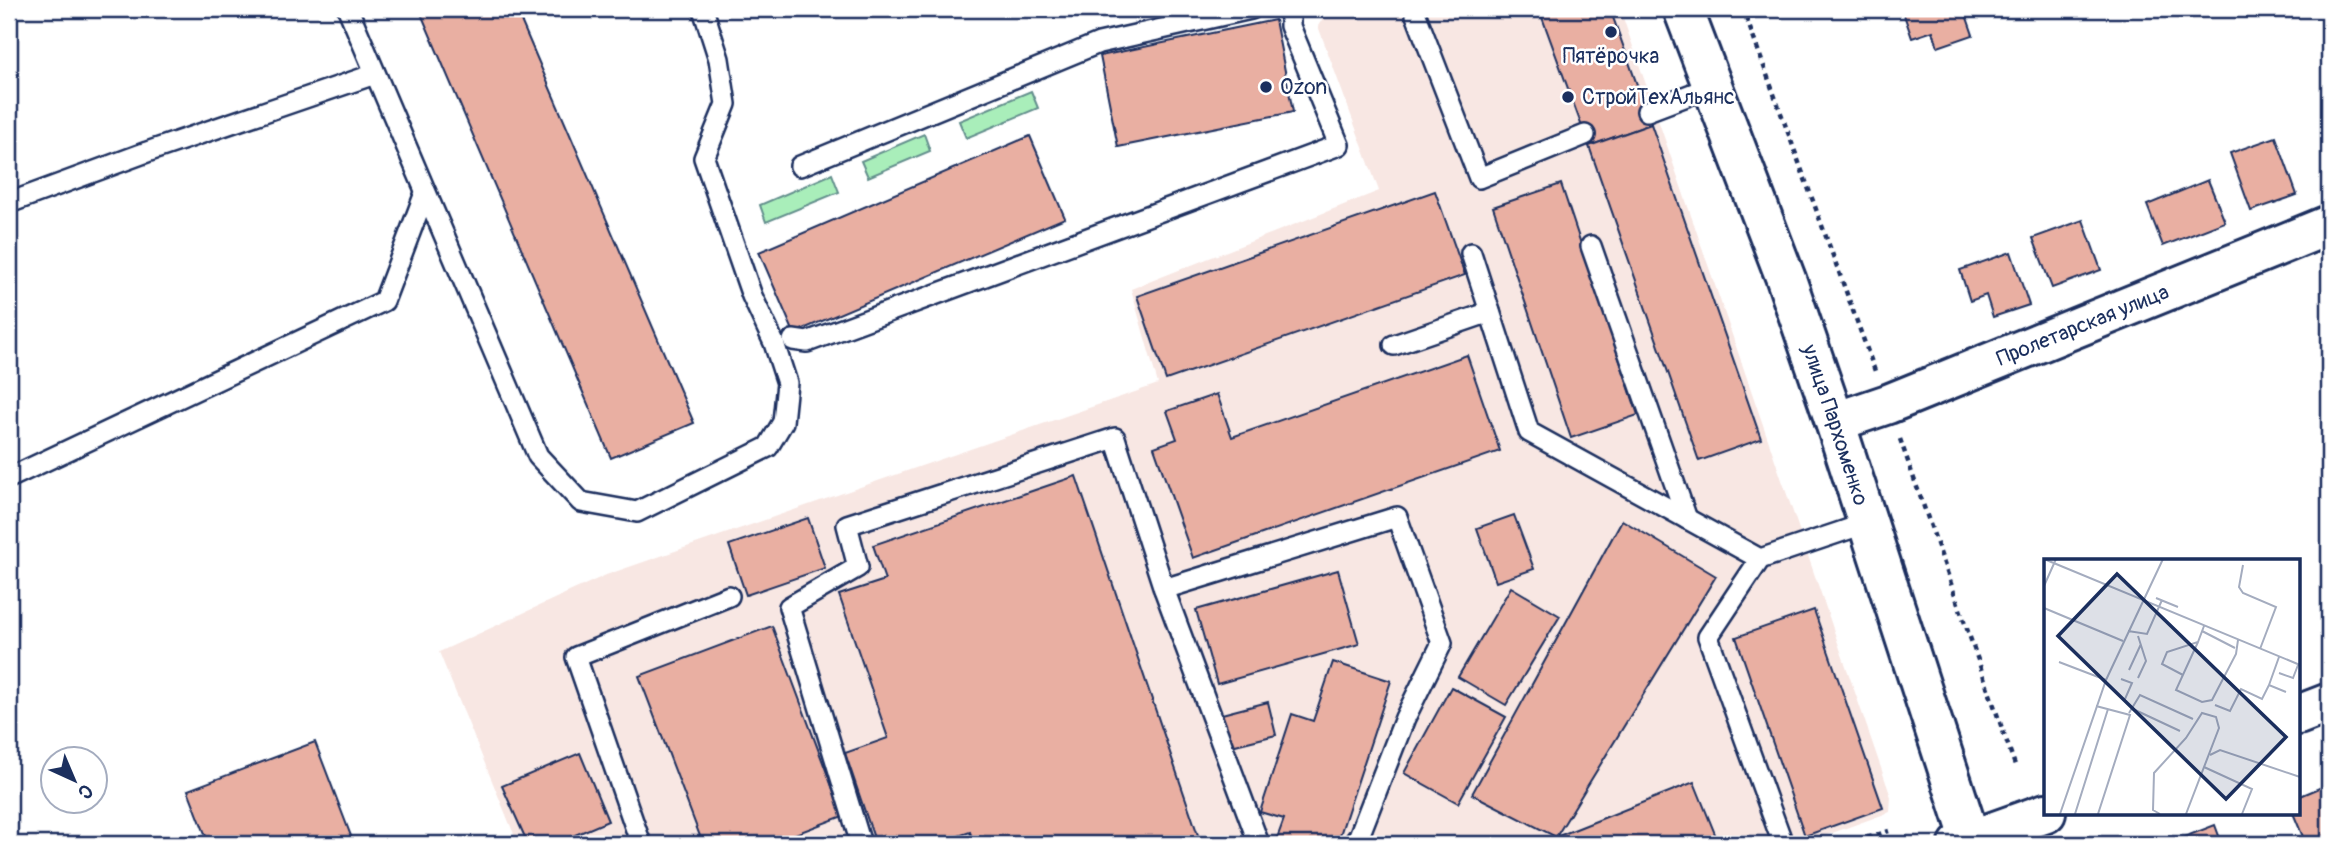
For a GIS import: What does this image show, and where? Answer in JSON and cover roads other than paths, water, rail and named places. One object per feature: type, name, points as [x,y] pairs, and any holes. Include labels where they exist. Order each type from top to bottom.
[{"type":"main road","name":"улица Пархоменко","points":[[1690,11],[1713,86],[1786,279],[1835,422],[1968,843]]},
{"type":"main road","name":"Пролетарская улица","points":[[1835,422],[1888,404],[2329,225]]},
{"type":"main road","points":[[2300,714],[2329,703]]},
{"type":"main road","points":[[1968,843],[2044,814]]},
{"type":"lane","points":[[348,9],[538,456],[581,502],[637,512],[768,447],[783,422],[787,383],[774,344],[752,296],[704,158],[726,104],[719,59],[703,9]]},
{"type":"lane","points":[[800,166],[1099,43],[1251,9]]},
{"type":"lane","points":[[793,340],[807,342],[1339,145],[1290,26],[1290,9]]},
{"type":"lane","points":[[1416,15],[1479,178],[1585,135]]},
{"type":"lane","points":[[9,203],[147,152],[375,74]]},
{"type":"lane","points":[[1647,111],[1713,86]]},
{"type":"lane","points":[[9,478],[384,301],[425,193]]},
{"type":"lane","points":[[1591,246],[1687,519]]},
{"type":"lane","points":[[1471,253],[1529,432],[1759,559]]},
{"type":"lane","points":[[1394,345],[1490,312]]},
{"type":"lane","points":[[861,844],[789,607],[858,567],[846,525],[1115,438],[1164,589],[1259,844]]},
{"type":"lane","points":[[1164,589],[1397,517],[1442,643],[1405,718],[1359,836],[1353,844]]},
{"type":"lane","points":[[1783,844],[1708,637],[1759,559],[1867,523]]},
{"type":"lane","points":[[641,844],[576,657],[729,596]]},
{"type":"place","name":"Пятёрочка","points":[[1611,32]]},
{"type":"place","name":"Ozon","points":[[1266,87]]},
{"type":"place","name":"СтройТехАльянс","points":[[1568,97]]}]
